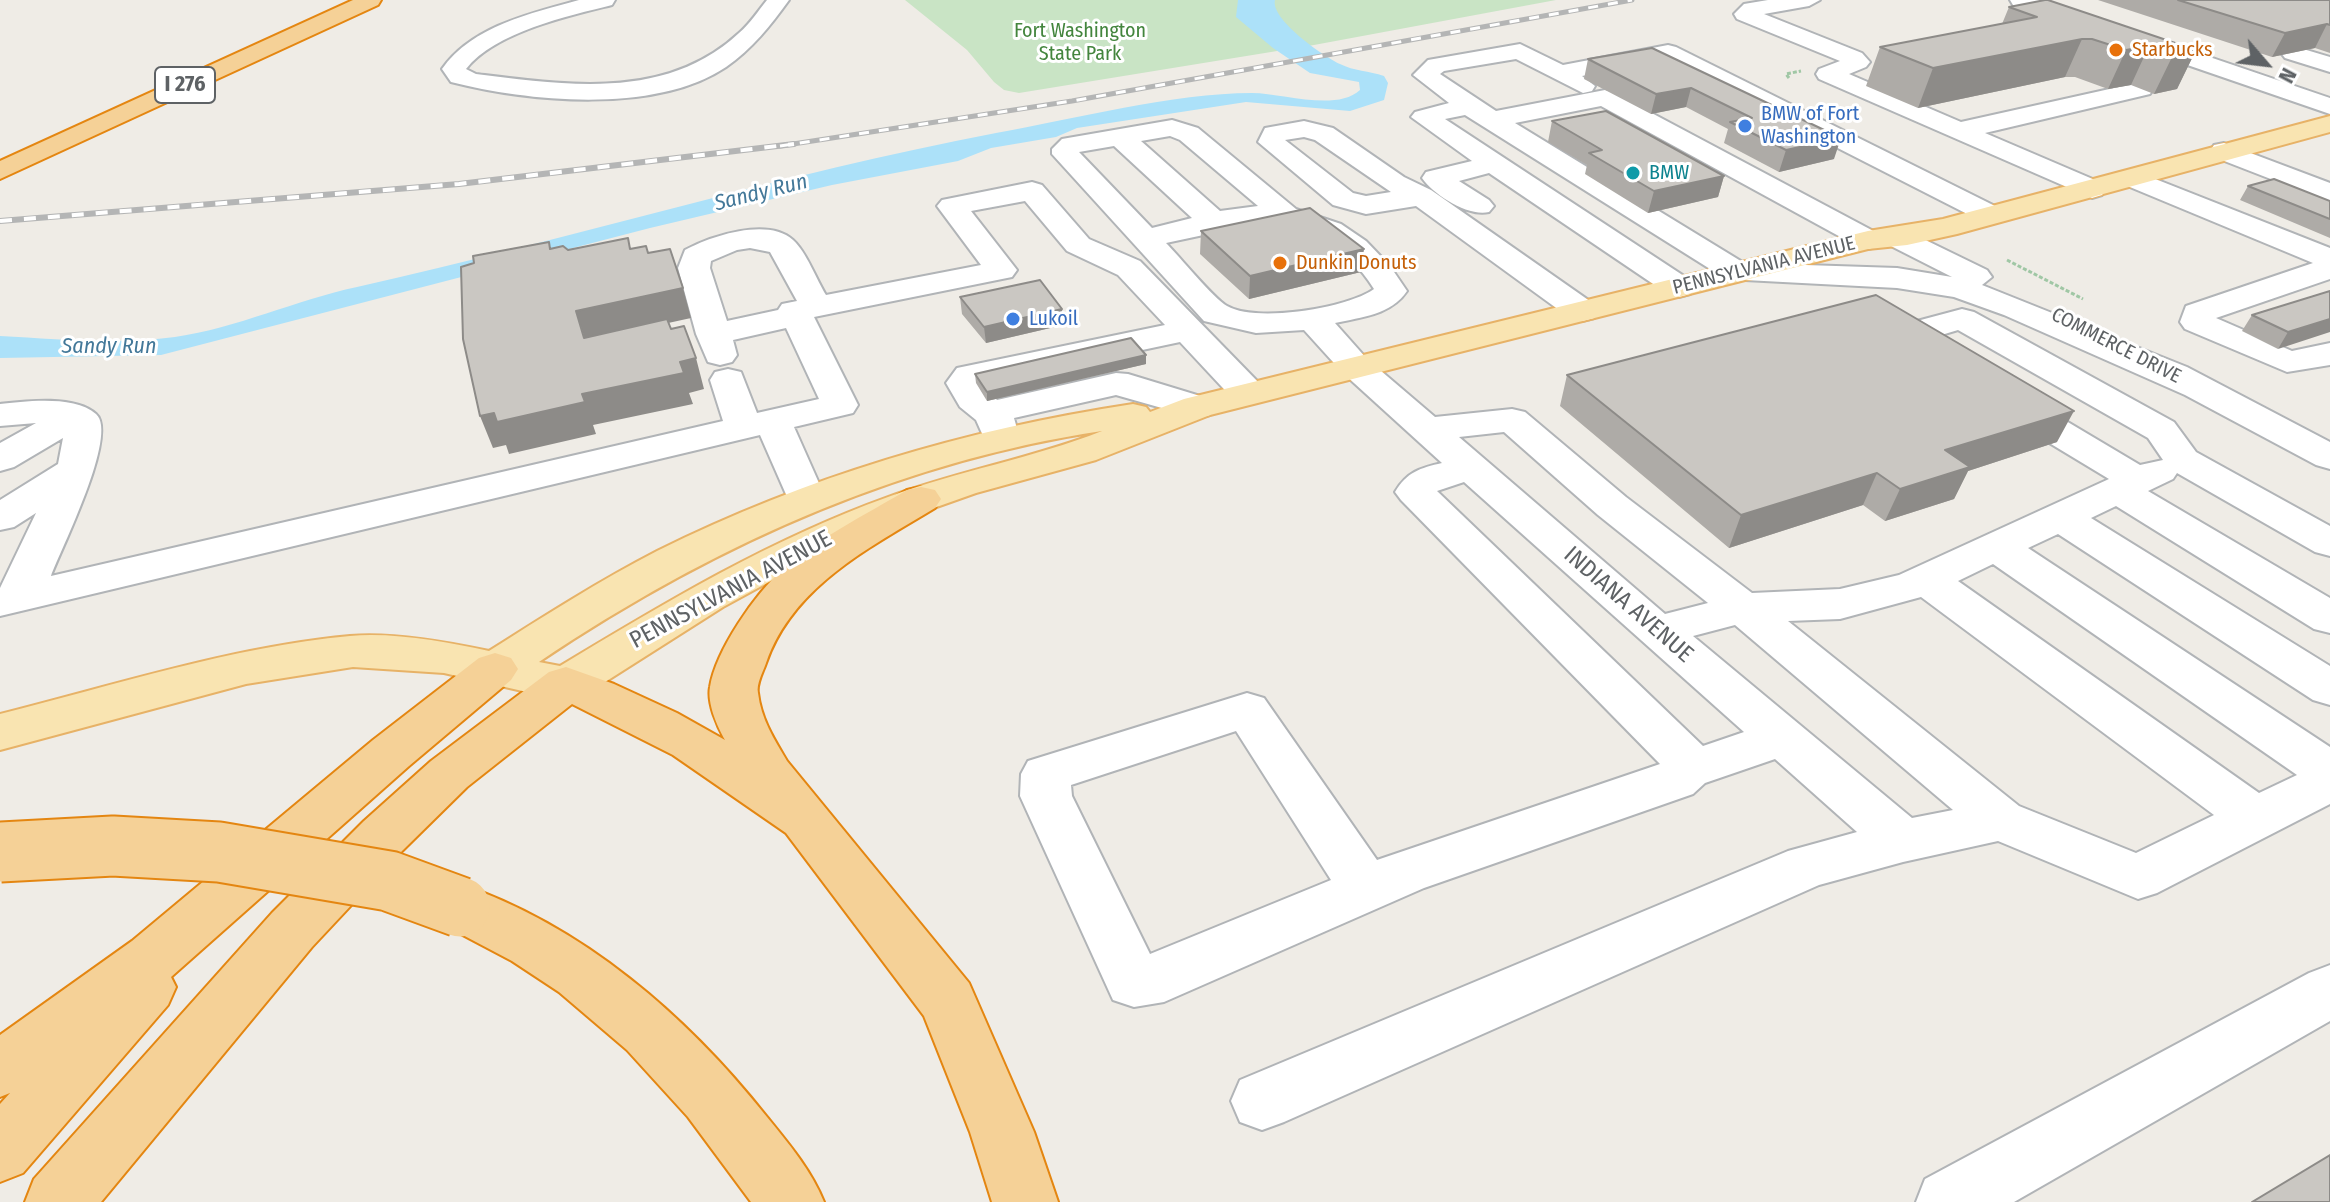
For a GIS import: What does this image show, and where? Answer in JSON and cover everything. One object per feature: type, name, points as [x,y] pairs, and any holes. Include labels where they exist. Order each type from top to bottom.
[{"type":"highway","name":"I 276","points":[[0,146],[326,0]]},
{"type":"highway","name":"I 276","points":[[0,171],[370,0]]},
{"type":"highway","points":[[921,499],[841,547],[797,580],[754,633],[733,689],[741,725],[769,774],[948,1001],[1002,1132],[1025,1202]]},
{"type":"highway","points":[[0,1069],[90,1006],[251,878],[392,752],[495,669]]},
{"type":"highway","points":[[58,1202],[292,930],[383,836],[449,774],[566,684],[608,698],[755,782],[806,820]]},
{"type":"highway","points":[[0,852],[113,846],[219,852],[389,881],[460,907],[544,950],[646,1028],[755,1150],[791,1202]]},
{"type":"highway","points":[[0,1151],[251,878]]},
{"type":"main road","name":"PENNSYLVANIA AVENUE","points":[[566,684],[707,597],[776,560],[921,499],[1082,452],[1197,407],[1737,272],[1991,215],[2135,179],[2224,151],[2330,124]]},
{"type":"main road","name":"PENNSYLVANIA AVENUE","points":[[495,669],[661,567],[806,499],[885,472],[997,427],[1059,424],[1197,407]]},
{"type":"main road","points":[[0,732],[236,670],[353,651],[444,657],[566,684]]},
{"type":"street","points":[[604,0],[527,21],[461,59],[454,69],[460,77],[476,81],[583,94],[657,87],[686,79],[720,63],[759,29],[778,0]]},
{"type":"street","points":[[1809,0],[1752,9],[1745,14],[1858,62],[1857,65],[1828,74],[2092,189]]},
{"type":"street","points":[[2034,8],[2081,11],[2102,28],[2330,106]]},
{"type":"street","points":[[2102,28],[2139,20]]},
{"type":"street","points":[[1635,35],[1991,215]]},
{"type":"street","points":[[1549,46],[1436,65],[1425,75],[1480,113],[1737,272],[1897,278],[1960,288],[2016,308],[2199,388]]},
{"type":"street","name":"COMMERCE DRIVE","points":[[1520,51],[1605,98],[1884,239],[2199,388],[2330,457]]},
{"type":"street","points":[[1559,73],[1668,52]]},
{"type":"street","points":[[2293,53],[2330,65]]},
{"type":"street","points":[[1957,131],[2161,71],[2214,66]]},
{"type":"street","points":[[2180,80],[2214,66]]},
{"type":"street","points":[[2284,90],[2330,79]]},
{"type":"street","points":[[1605,98],[1424,117],[1679,287]]},
{"type":"street","points":[[1148,238],[1214,222],[1284,213],[1314,221],[1343,237],[1380,272],[1391,291],[1374,304],[1313,319],[1256,323],[1216,314],[1066,154],[1065,149],[1071,145],[1172,128],[1189,134],[1284,213]]},
{"type":"street","points":[[1119,136],[1214,222]]},
{"type":"street","points":[[2224,151],[2330,193]]},
{"type":"street","points":[[1494,164],[1436,178],[1521,233],[1614,303]]},
{"type":"street","points":[[2135,179],[2330,259]]},
{"type":"street","points":[[720,356],[806,311],[1001,270],[952,206],[1032,191],[1078,245],[1129,268],[1248,393]]},
{"type":"street","points":[[1421,196],[1582,311]]},
{"type":"street","points":[[10,600],[758,424],[840,405],[782,246],[762,239],[737,240],[710,248],[696,257],[694,268],[720,356],[758,424],[806,499]]},
{"type":"street","points":[[2330,268],[2198,313],[2197,322],[2287,362],[2311,360],[2330,353]]},
{"type":"street","name":"INDIANA AVENUE","points":[[1313,319],[1355,366],[1657,631],[1903,841]]},
{"type":"street","points":[[2330,543],[2182,460],[2161,430],[1962,319],[1899,336],[1966,376],[2330,618]]},
{"type":"street","points":[[997,427],[973,399],[964,383],[970,376],[1188,330]]},
{"type":"street","points":[[0,415],[51,410],[82,420],[81,455],[10,600]]},
{"type":"street","points":[[0,459],[72,417]]},
{"type":"street","points":[[1427,429],[1512,420],[1612,506],[1743,608],[2001,820],[2138,877],[2330,781]]},
{"type":"street","points":[[1657,631],[1743,608],[1840,604],[1926,579],[2182,460]]},
{"type":"street","points":[[1472,469],[1426,479],[1415,492],[1684,757],[1687,770]]},
{"type":"street","points":[[0,518],[74,471]]},
{"type":"street","points":[[2060,517],[2330,688]]},
{"type":"street","points":[[1997,547],[2330,772]]},
{"type":"street","points":[[1926,579],[2255,818]]},
{"type":"street","points":[[1366,888],[1247,710],[1046,774],[1046,796],[1134,982],[1164,977],[1366,888],[1675,780],[1687,770],[1782,738]]},
{"type":"street","points":[[1262,1101],[1807,866],[2001,820]]},
{"type":"street","points":[[1949,1202],[2330,991]]},
{"type":"green space","name":"Fort Washington State Park","points":[[905,0],[1556,0],[1314,45],[1019,93],[1004,90],[994,82],[967,50]]},
{"type":"water","name":"Sandy Run","points":[[1238,0],[1275,0],[1276,8],[1289,26],[1332,60],[1384,76],[1388,83],[1384,100],[1350,111],[1246,102],[1077,128],[1056,137],[991,148],[958,161],[832,185],[650,228],[161,355],[0,358],[0,336],[132,341],[198,333],[334,293],[756,187],[916,149],[1091,114],[1222,94],[1252,93],[1323,101],[1337,100],[1360,90],[1359,82],[1310,73],[1273,48],[1236,17]]},
{"type":"building","points":[[2048,0],[2196,50],[2173,55],[2149,46],[2126,50],[2092,39],[2082,39],[1933,68],[1880,47],[2037,17],[2009,7]]},
{"type":"building","points":[[2178,0],[2330,0],[2330,25],[2285,33]]},
{"type":"building","points":[[1652,48],[1841,138],[1786,150],[1730,122],[1752,118],[1691,88],[1656,94],[1588,59]]},
{"type":"building","points":[[1606,111],[1724,176],[1654,191],[1589,153],[1602,150],[1552,121]]},
{"type":"building","points":[[2274,179],[2330,201],[2330,219],[2248,186]]},
{"type":"building","points":[[1310,208],[1364,249],[1250,276],[1201,231]]},
{"type":"building","points":[[628,238],[630,249],[646,246],[648,253],[670,249],[683,288],[576,311],[584,338],[667,319],[671,329],[684,326],[696,358],[680,362],[684,373],[582,394],[585,402],[497,422],[494,413],[480,416],[463,339],[461,267],[474,263],[473,256],[549,242],[550,249],[563,246],[568,250]]},
{"type":"building","points":[[1040,280],[1062,309],[984,327],[960,297]]},
{"type":"building","points":[[2330,291],[2330,319],[2288,332],[2252,315]]},
{"type":"building","points":[[1876,295],[2074,411],[1945,450],[1970,467],[1900,489],[1877,473],[1741,515],[1567,375]]},
{"type":"building","points":[[1131,338],[1146,355],[987,392],[975,374]]},
{"type":"building","points":[[2330,1155],[2330,1202],[2252,1202]]},
{"type":"railway","points":[[789,145],[1072,101],[1632,0]]},
{"type":"railway","points":[[789,145],[794,144]]},
{"type":"railway","points":[[0,221],[459,184],[789,145]]},
{"type":"railway","points":[[780,146],[789,145]]},
{"type":"place","name":"Starbucks","points":[[2116,50]]},
{"type":"place","name":"BMW of Fort Washington","points":[[1745,126]]},
{"type":"place","name":"BMW","points":[[1633,173]]},
{"type":"place","name":"Dunkin Donuts","points":[[1280,263]]},
{"type":"place","name":"Lukoil","points":[[1013,319]]}]
